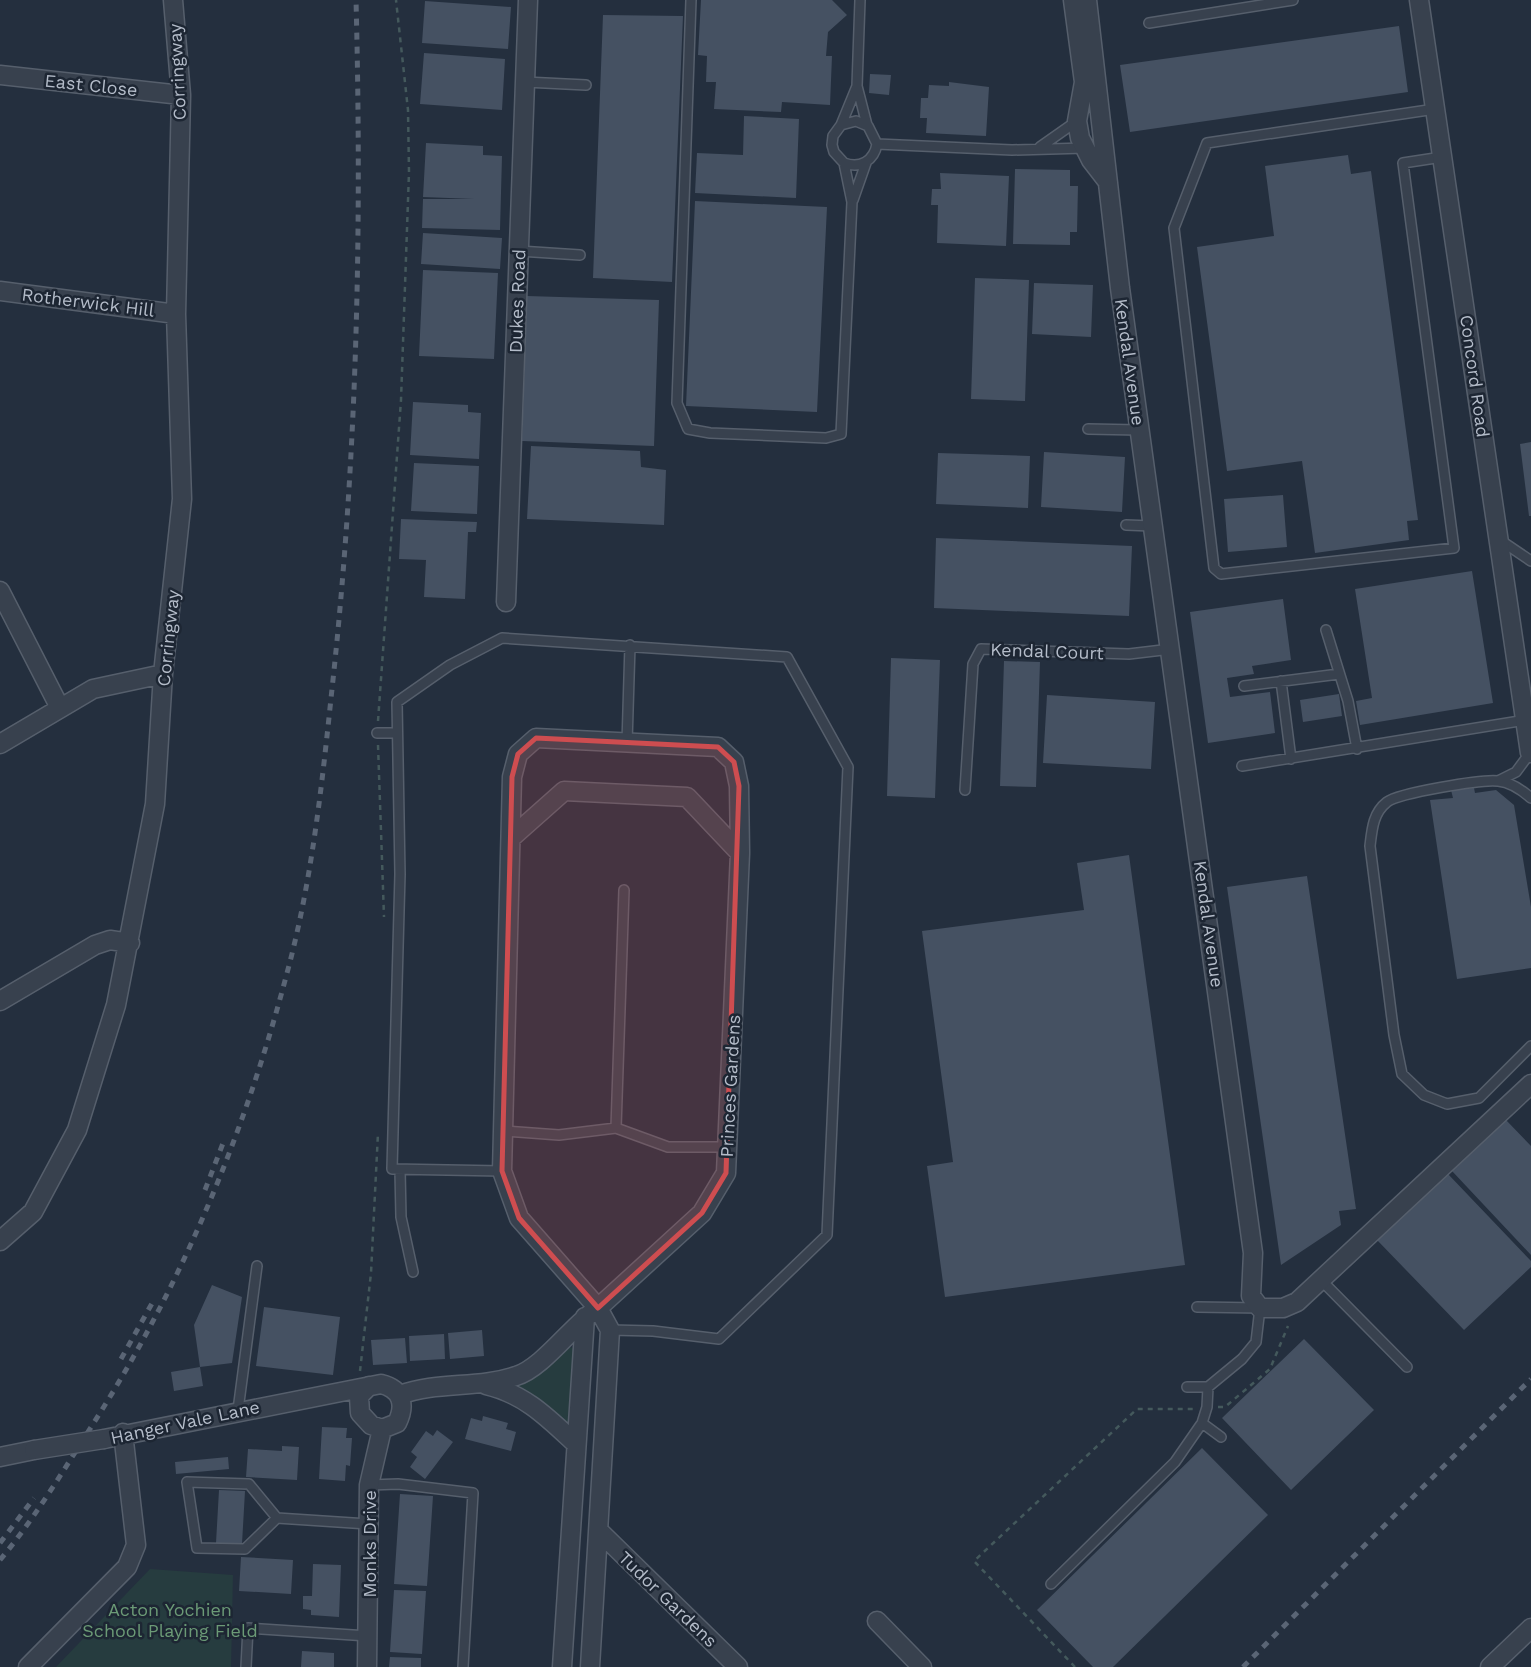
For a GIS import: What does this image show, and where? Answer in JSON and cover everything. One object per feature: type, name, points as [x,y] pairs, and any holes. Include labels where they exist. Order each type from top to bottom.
[{"type":"street","name":"Corringway","points":[[0,1241],[33,1212],[77,1130],[116,1005],[155,804],[163,674],[182,499],[176,314],[181,95],[173,0]]},
{"type":"street","name":"Dukes Road","points":[[506,602],[528,0]]},
{"type":"street","name":"Kendal Avenue","points":[[1073,0],[1084,82],[1077,121],[1085,148],[1108,182]]},
{"type":"street","name":"Kendal Avenue","points":[[1087,0],[1139,430],[1172,649],[1253,1253],[1251,1296],[1260,1308]]},
{"type":"street","name":"Concord Road","points":[[1419,0],[1442,157],[1490,431],[1499,538],[1531,757]]},
{"type":"street","name":"East Close","points":[[0,75],[181,95]]},
{"type":"street","points":[[1085,148],[1104,139]]},
{"type":"street","name":"Rotherwick Hill","points":[[0,291],[176,314]]},
{"type":"street","points":[[0,591],[60,708]]},
{"type":"street","points":[[0,744],[93,690],[163,674]]},
{"type":"street","name":"Princes Gardens","points":[[480,1383],[519,1376],[566,1338],[592,1312],[702,1213],[726,1173],[740,853],[739,786],[734,762],[718,747],[536,738],[518,754],[512,777],[502,1171],[519,1218],[592,1312],[610,1330]]},
{"type":"street","points":[[511,838],[564,791],[687,797],[740,853]]},
{"type":"street","points":[[0,1001],[95,945],[110,940],[130,943]]},
{"type":"street","points":[[1260,1308],[1283,1308],[1297,1302],[1529,1089]]},
{"type":"street","points":[[562,1667],[576,1444],[592,1312]]},
{"type":"street","points":[[590,1667],[610,1330]]},
{"type":"street","points":[[400,1395],[422,1387],[480,1383],[506,1390],[540,1409],[576,1444]]},
{"type":"street","points":[[386,1385],[400,1395],[403,1411],[397,1423],[382,1429],[371,1425],[359,1413],[365,1390],[386,1385]]},
{"type":"street","name":"Hanger Vale Lane","points":[[0,1457],[104,1439],[238,1410],[365,1390]]},
{"type":"street","name":"Monks Drive","points":[[368,1667],[369,1485],[382,1429]]},
{"type":"street","points":[[27,1667],[127,1567],[136,1545],[122,1433]]},
{"type":"street","points":[[573,1499],[600,1502]]},
{"type":"street","name":"Tudor Gardens","points":[[599,1531],[738,1667]]},
{"type":"street","points":[[877,1621],[920,1665]]},
{"type":"street","points":[[1490,1667],[1531,1628]]},
{"type":"lane","points":[[691,0],[677,403],[688,429],[710,433],[826,438],[841,434],[852,202],[844,163],[834,152],[832,145],[836,130],[841,125],[857,86]]},
{"type":"lane","points":[[860,0],[857,86],[867,125]]},
{"type":"lane","points":[[1149,23],[1293,0]]},
{"type":"lane","points":[[525,82],[586,85]]},
{"type":"lane","points":[[1435,109],[1208,143],[1174,228],[1214,568],[1221,574],[1454,548],[1403,163],[1442,157]]},
{"type":"lane","points":[[841,125],[856,121],[867,125],[873,131],[877,144],[872,158],[866,163],[852,202]]},
{"type":"lane","points":[[1040,147],[1077,121]]},
{"type":"lane","points":[[877,144],[1012,150],[1040,147],[1085,148]]},
{"type":"lane","points":[[844,163],[866,163]]},
{"type":"lane","points":[[519,251],[580,255]]},
{"type":"lane","points":[[1088,429],[1139,430]]},
{"type":"lane","points":[[1126,525],[1152,526]]},
{"type":"lane","points":[[1499,538],[1531,561]]},
{"type":"lane","points":[[1326,630],[1357,749]]},
{"type":"lane","points":[[502,1171],[391,1169],[400,874],[397,702],[450,666],[502,638],[787,657],[848,767],[827,1235],[719,1339],[653,1331],[610,1330]]},
{"type":"lane","points":[[627,743],[629,645]]},
{"type":"lane","name":"Kendal Court","points":[[965,790],[972,673],[981,649],[1129,654],[1172,649]]},
{"type":"lane","points":[[1244,686],[1339,674]]},
{"type":"lane","points":[[1281,681],[1291,759]]},
{"type":"lane","points":[[1242,766],[1525,720]]},
{"type":"lane","points":[[377,733],[396,733]]},
{"type":"lane","points":[[1531,757],[1516,772],[1498,781],[1427,790],[1388,801],[1374,819],[1370,846],[1394,1035],[1402,1074],[1423,1095],[1447,1104],[1479,1098],[1531,1046]]},
{"type":"lane","points":[[1498,781],[1517,788],[1531,799]]},
{"type":"lane","points":[[616,1128],[624,890]]},
{"type":"lane","points":[[503,1131],[559,1135],[616,1128],[668,1147],[727,1147]]},
{"type":"lane","points":[[400,1170],[401,1217],[413,1272]]},
{"type":"lane","points":[[238,1410],[257,1266]]},
{"type":"lane","points":[[1321,1280],[1407,1367]]},
{"type":"lane","points":[[1187,1387],[1208,1387],[1242,1359],[1256,1342],[1260,1308],[1197,1307]]},
{"type":"lane","points":[[1051,1584],[1175,1462],[1202,1423],[1207,1407],[1208,1387]]},
{"type":"lane","points":[[1202,1423],[1222,1437]]},
{"type":"lane","points":[[277,1518],[245,1549],[197,1548],[187,1482],[249,1484],[277,1518],[368,1524]]},
{"type":"lane","points":[[369,1485],[398,1484],[473,1493],[463,1667]]},
{"type":"lane","points":[[246,1667],[248,1628],[370,1636]]},
{"type":"path","points":[[1074,1667],[974,1561],[1137,1409],[1225,1407],[1270,1369],[1292,1317],[1283,1308]]},
{"type":"highlighted area","points":[[536,738],[718,747],[734,762],[739,786],[726,1173],[702,1213],[598,1308],[519,1218],[502,1171],[512,777],[518,754]]},
{"type":"green space","points":[[570,1347],[574,1349],[570,1425],[535,1398],[517,1390],[517,1385],[535,1377]]},
{"type":"green space","name":"Acton Yochien School Playing Field","points":[[150,1569],[233,1575],[231,1667],[56,1667]]},
{"type":"building","points":[[701,0],[832,0],[847,15],[828,32],[826,56],[832,56],[830,105],[782,102],[781,112],[714,109],[716,82],[706,82],[707,56],[698,55]]},
{"type":"building","points":[[425,1],[511,7],[508,49],[422,43]]},
{"type":"building","points":[[603,15],[683,16],[672,282],[593,278]]},
{"type":"building","points":[[1399,26],[1408,92],[1130,132],[1120,65]]},
{"type":"building","points":[[424,53],[505,59],[502,110],[420,104]]},
{"type":"building","points":[[870,74],[891,75],[889,95],[869,93]]},
{"type":"building","points":[[949,82],[989,87],[986,136],[926,133],[927,118],[920,118],[921,98],[928,98],[929,85],[949,86]]},
{"type":"building","points":[[744,116],[799,119],[796,198],[695,193],[697,153],[743,155]]},
{"type":"building","points":[[426,143],[483,146],[483,155],[502,156],[500,230],[422,228],[423,199],[474,199],[423,197]]},
{"type":"building","points":[[1348,155],[1351,174],[1371,171],[1418,520],[1407,521],[1409,540],[1315,553],[1302,461],[1227,471],[1197,247],[1274,236],[1265,166]]},
{"type":"building","points":[[1015,169],[1070,170],[1070,186],[1078,186],[1077,232],[1070,232],[1070,245],[1013,244]]},
{"type":"building","points":[[940,173],[1009,176],[1006,246],[937,243],[938,205],[931,205],[932,189],[941,189]]},
{"type":"building","points":[[695,201],[827,207],[817,412],[686,406]]},
{"type":"building","points":[[423,233],[502,238],[500,269],[421,264]]},
{"type":"building","points":[[423,270],[498,273],[494,359],[419,356]]},
{"type":"building","points":[[975,278],[1029,280],[1025,401],[971,399]]},
{"type":"building","points":[[1034,283],[1093,285],[1091,337],[1032,334]]},
{"type":"building","points":[[527,296],[659,300],[654,446],[522,441]]},
{"type":"building","points":[[413,402],[468,405],[468,412],[481,413],[479,459],[410,455]]},
{"type":"building","points":[[1531,442],[1531,516],[1529,516],[1520,444]]},
{"type":"building","points":[[531,446],[640,451],[641,467],[666,470],[664,525],[527,519]]},
{"type":"building","points":[[1044,452],[1125,457],[1122,512],[1041,507]]},
{"type":"building","points":[[938,453],[1030,456],[1028,508],[936,504]]},
{"type":"building","points":[[414,463],[479,466],[477,514],[411,511]]},
{"type":"building","points":[[1283,495],[1287,547],[1228,552],[1224,499]]},
{"type":"building","points":[[401,519],[477,522],[476,532],[468,532],[465,599],[424,597],[426,560],[399,559]]},
{"type":"building","points":[[936,538],[1132,546],[1129,616],[934,608]]},
{"type":"building","points":[[1472,571],[1493,703],[1360,725],[1356,701],[1372,698],[1355,589]]},
{"type":"building","points":[[1283,599],[1291,660],[1252,666],[1254,674],[1227,678],[1230,697],[1270,692],[1275,733],[1208,743],[1190,612]]},
{"type":"building","points":[[891,658],[940,660],[935,798],[887,796]]},
{"type":"building","points":[[1004,661],[1040,662],[1036,787],[1000,786]]},
{"type":"building","points":[[1339,694],[1342,716],[1303,722],[1300,700]]},
{"type":"building","points":[[1047,695],[1155,702],[1151,769],[1043,763]]},
{"type":"building","points":[[1474,788],[1475,793],[1496,790],[1514,805],[1531,907],[1531,968],[1457,979],[1430,800],[1453,798],[1451,790]]},
{"type":"building","points":[[1129,855],[1185,1265],[945,1297],[927,1166],[953,1162],[922,931],[1084,910],[1077,863]]},
{"type":"building","points":[[1307,876],[1356,1209],[1339,1211],[1341,1225],[1281,1265],[1227,887]]},
{"type":"building","points":[[1506,1120],[1531,1146],[1531,1255],[1452,1171]]},
{"type":"building","points":[[1448,1174],[1531,1261],[1531,1267],[1464,1330],[1377,1240]]},
{"type":"building","points":[[212,1285],[242,1297],[232,1363],[200,1367],[194,1325]]},
{"type":"building","points":[[264,1307],[340,1317],[333,1375],[256,1366]]},
{"type":"building","points":[[482,1330],[484,1356],[450,1359],[448,1333]]},
{"type":"building","points":[[444,1334],[445,1359],[410,1361],[409,1336]]},
{"type":"building","points":[[405,1338],[407,1363],[373,1365],[371,1340]]},
{"type":"building","points":[[1304,1339],[1374,1410],[1291,1490],[1222,1418]]},
{"type":"building","points":[[200,1367],[203,1386],[174,1391],[171,1372]]},
{"type":"building","points":[[483,1416],[508,1423],[506,1429],[516,1432],[511,1451],[465,1439],[471,1418],[482,1421]]},
{"type":"building","points":[[322,1427],[347,1428],[346,1438],[352,1438],[350,1466],[346,1465],[345,1481],[319,1479]]},
{"type":"building","points":[[437,1430],[453,1442],[425,1479],[410,1467],[417,1457],[411,1452],[426,1431],[433,1436]]},
{"type":"building","points":[[282,1446],[299,1447],[297,1480],[246,1477],[248,1449],[282,1451]]},
{"type":"building","points":[[1202,1448],[1268,1515],[1113,1667],[1093,1667],[1037,1610]]},
{"type":"building","points":[[228,1457],[229,1469],[176,1474],[175,1462]]},
{"type":"building","points":[[219,1490],[245,1491],[242,1544],[216,1543]]},
{"type":"building","points":[[400,1494],[433,1496],[427,1586],[394,1584]]},
{"type":"building","points":[[241,1557],[293,1560],[291,1594],[239,1591]]},
{"type":"building","points":[[313,1564],[341,1565],[339,1617],[311,1615],[311,1610],[303,1609],[303,1596],[312,1596]]},
{"type":"building","points":[[394,1590],[426,1591],[422,1654],[390,1652]]},
{"type":"building","points":[[302,1651],[334,1653],[334,1667],[301,1667]]},
{"type":"building","points":[[390,1657],[421,1658],[421,1667],[389,1667]]},
{"type":"railway","points":[[0,1560],[37,1511],[93,1424],[155,1317],[182,1262],[231,1149],[270,1033],[296,938],[310,868],[320,796],[347,517],[358,259],[356,0]]},
{"type":"railway","points":[[205,1190],[225,1138]]},
{"type":"railway","points":[[121,1359],[155,1298]]},
{"type":"railway","points":[[1243,1667],[1531,1379]]},
{"type":"railway","points":[[0,1543],[34,1498]]}]
